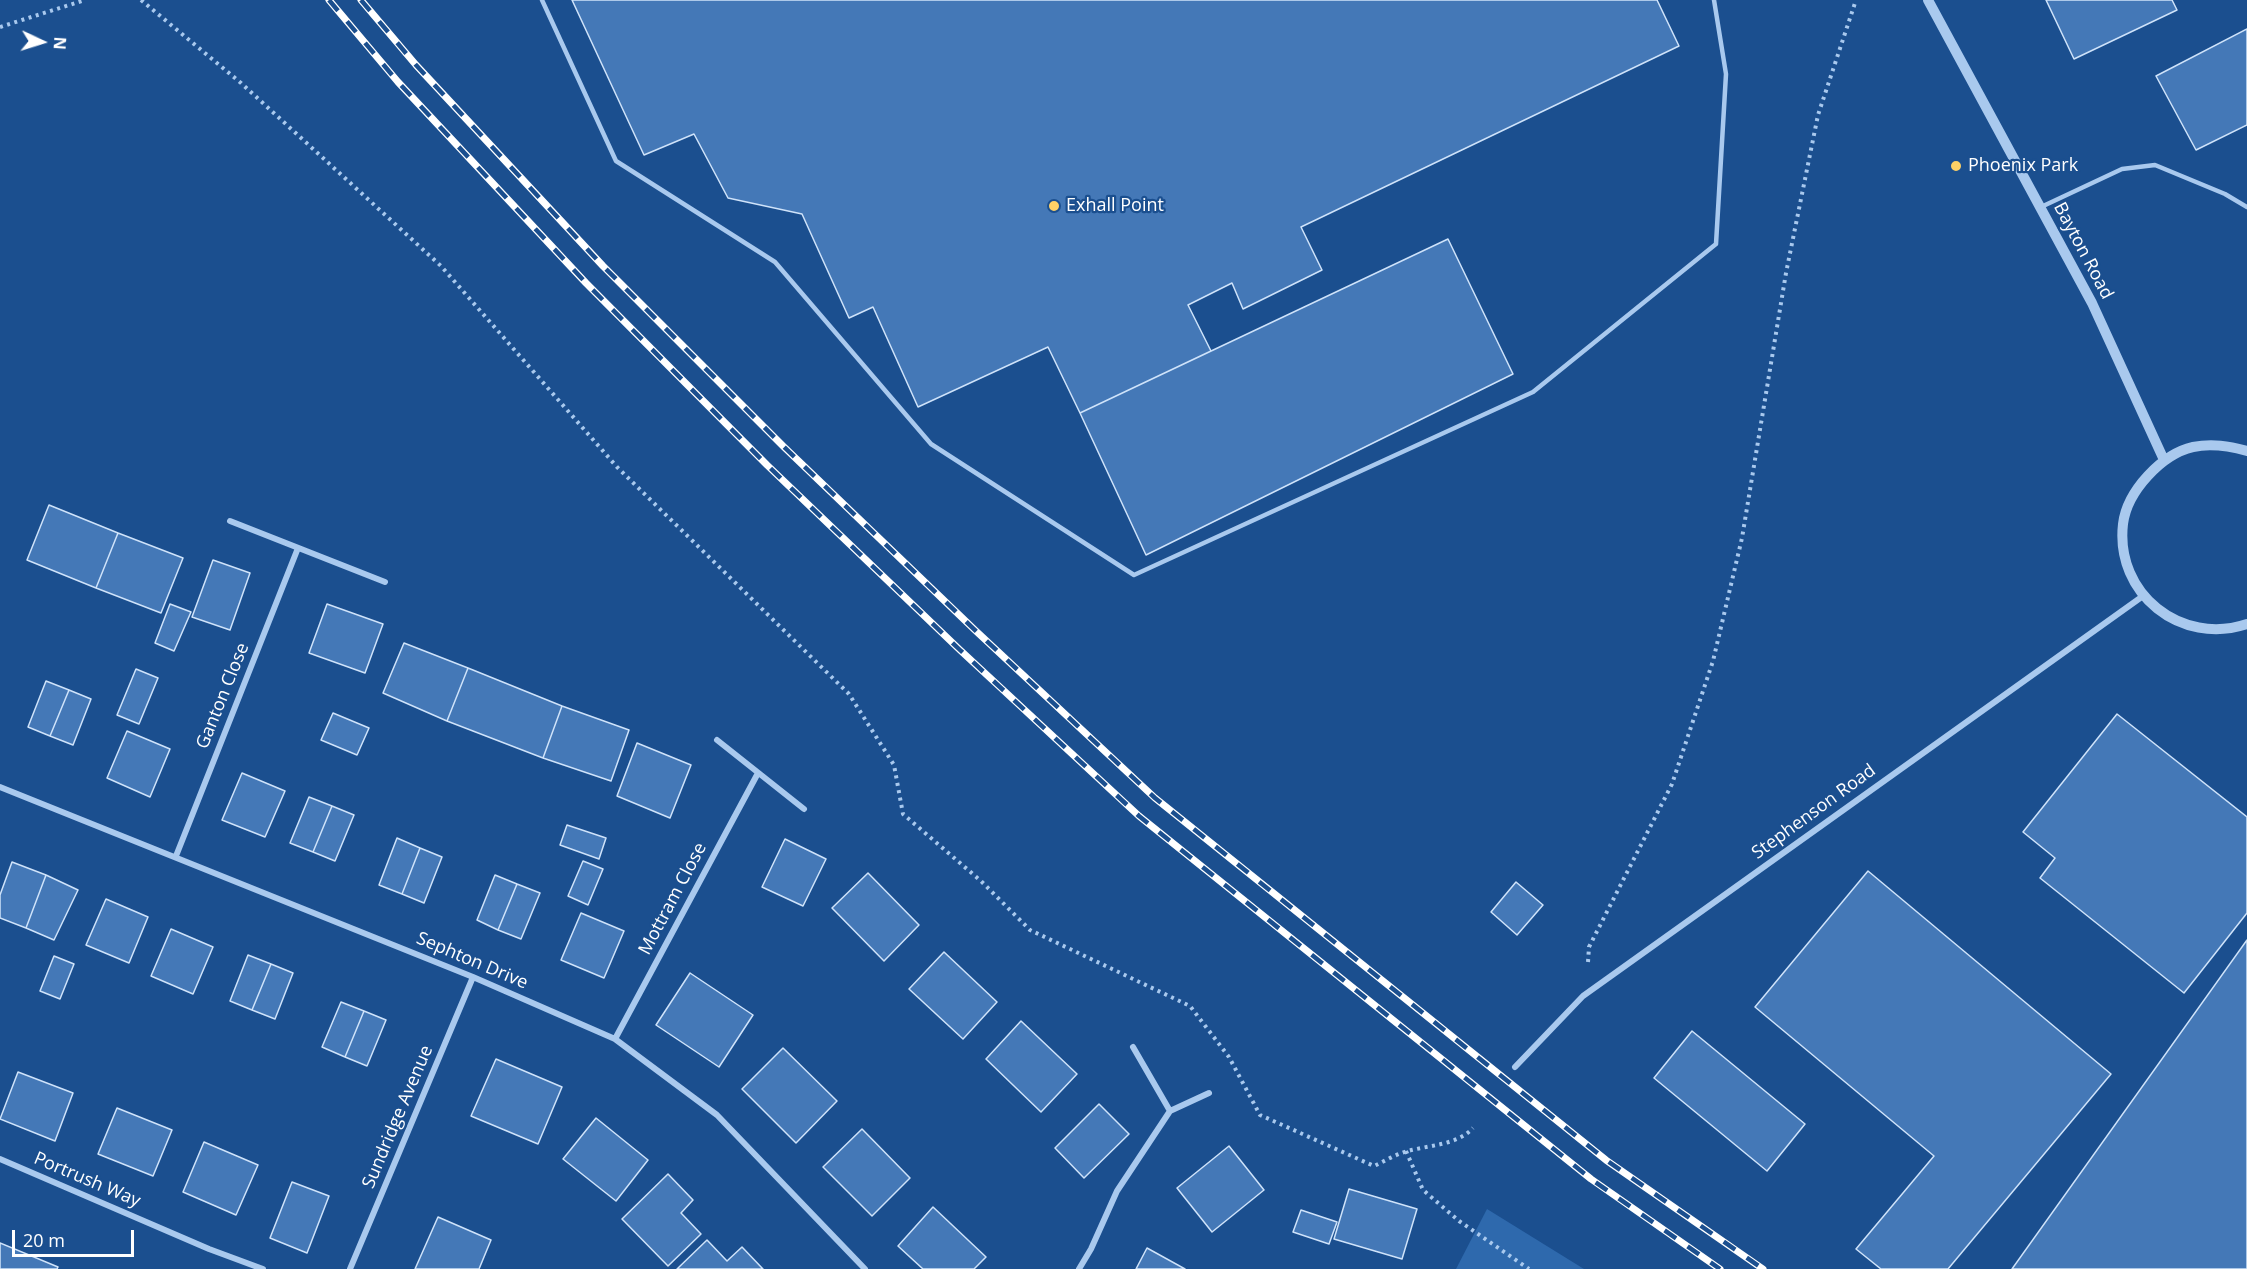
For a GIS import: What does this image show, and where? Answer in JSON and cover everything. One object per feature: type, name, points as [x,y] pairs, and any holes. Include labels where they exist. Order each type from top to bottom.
[{"type":"street","name":"Bayton Road","points":[[1928,0],[2092,303],[2164,460]]},
{"type":"street","points":[[2247,451],[2223,445],[2192,447],[2164,460],[2137,487],[2123,523],[2125,562],[2143,596],[2161,613],[2183,625],[2208,630],[2233,628],[2247,624]]},
{"type":"street","points":[[230,521],[385,582]]},
{"type":"street","name":"Ganton Close","points":[[176,856],[298,548]]},
{"type":"street","name":"Stephenson Road","points":[[1515,1067],[1583,996],[2143,596]]},
{"type":"street","points":[[717,740],[804,809]]},
{"type":"street","name":"Mottram Close","points":[[615,1039],[758,773]]},
{"type":"street","name":"Sephton Drive","points":[[0,787],[473,977],[615,1039],[717,1115],[865,1269]]},
{"type":"street","name":"Sundridge Avenue","points":[[350,1269],[473,977]]},
{"type":"street","points":[[1133,1047],[1170,1111]]},
{"type":"street","points":[[1079,1269],[1091,1249],[1117,1191],[1170,1111],[1209,1093]]},
{"type":"street","name":"Portrush Way","points":[[0,1159],[209,1249],[263,1269]]},
{"type":"lane","points":[[542,0],[616,161],[775,262],[930,444],[1134,575],[1533,392],[1716,244],[1726,74],[1714,0]]},
{"type":"lane","points":[[2040,207],[2122,169],[2155,165],[2225,194],[2247,207]]},
{"type":"path","points":[[0,27],[85,0]]},
{"type":"path","points":[[141,0],[241,83],[441,266],[617,467],[849,694],[894,765],[903,814],[981,881],[1030,930],[1190,1006],[1228,1057],[1260,1115],[1374,1166],[1406,1151],[1442,1144],[1468,1133],[1473,1128]]},
{"type":"path","points":[[1583,996],[1589,947],[1671,784],[1713,661],[1742,538],[1785,273],[1818,115],[1856,0]]},
{"type":"path","points":[[1406,1151],[1423,1190],[1459,1221],[1529,1269]]},
{"type":"shaded area","points":[[1487,1209],[1584,1269],[1456,1269]]},
{"type":"building","name":"Exhall Point","points":[[572,0],[1657,0],[1679,46],[1301,227],[1322,270],[1243,309],[1232,283],[1188,305],[1211,351],[1080,413],[1048,347],[918,407],[873,307],[849,318],[802,214],[728,198],[694,134],[644,155]]},
{"type":"building","points":[[2046,0],[2172,0],[2177,10],[2074,59]]},
{"type":"building","points":[[2247,29],[2247,125],[2196,150],[2156,76]]},
{"type":"building","points":[[1448,239],[1513,374],[1146,555],[1080,413]]},
{"type":"building","points":[[49,505],[118,533],[96,588],[27,560]]},
{"type":"building","points":[[118,533],[183,558],[161,613],[96,588]]},
{"type":"building","points":[[213,560],[250,573],[230,630],[192,617]]},
{"type":"building","points":[[170,604],[191,612],[174,651],[155,643]]},
{"type":"building","points":[[327,604],[383,624],[365,673],[309,653]]},
{"type":"building","points":[[404,643],[468,668],[447,721],[383,693]]},
{"type":"building","points":[[468,668],[562,706],[543,758],[447,721]]},
{"type":"building","points":[[136,669],[158,678],[139,724],[117,715]]},
{"type":"building","points":[[46,681],[69,690],[50,736],[28,727]]},
{"type":"building","points":[[69,690],[91,699],[73,745],[50,736]]},
{"type":"building","points":[[562,706],[629,730],[611,781],[543,758]]},
{"type":"building","points":[[333,713],[369,728],[357,755],[321,740]]},
{"type":"building","points":[[2117,714],[2247,817],[2247,913],[2184,993],[2040,878],[2055,858],[2023,832]]},
{"type":"building","points":[[127,731],[170,749],[150,797],[107,778]]},
{"type":"building","points":[[637,743],[691,765],[670,818],[617,796]]},
{"type":"building","points":[[242,773],[285,791],[265,837],[222,820]]},
{"type":"building","points":[[309,797],[332,806],[313,852],[290,843]]},
{"type":"building","points":[[332,806],[354,815],[335,861],[313,852]]},
{"type":"building","points":[[567,825],[606,838],[599,859],[560,845]]},
{"type":"building","points":[[397,838],[420,848],[402,894],[379,885]]},
{"type":"building","points":[[785,839],[826,859],[803,906],[762,887]]},
{"type":"building","points":[[420,848],[442,857],[424,903],[402,894]]},
{"type":"building","points":[[583,861],[603,869],[588,905],[568,896]]},
{"type":"building","points":[[12,862],[46,875],[26,928],[0,918],[0,895]]},
{"type":"building","points":[[1868,871],[2111,1074],[1948,1269],[1881,1269],[1856,1249],[1934,1156],[1755,1007]]},
{"type":"building","points":[[868,873],[919,925],[884,961],[832,908]]},
{"type":"building","points":[[46,875],[78,890],[54,940],[26,928]]},
{"type":"building","points":[[495,875],[517,884],[498,930],[477,920]]},
{"type":"building","points":[[1516,882],[1543,905],[1517,935],[1491,912]]},
{"type":"building","points":[[517,884],[540,893],[521,939],[498,930]]},
{"type":"building","points":[[106,899],[148,917],[129,963],[86,945]]},
{"type":"building","points":[[581,913],[624,931],[604,978],[561,960]]},
{"type":"building","points":[[171,929],[213,947],[193,994],[151,976]]},
{"type":"building","points":[[2247,940],[2247,1269],[2012,1269]]},
{"type":"building","points":[[944,952],[997,1002],[963,1039],[909,989]]},
{"type":"building","points":[[248,955],[271,964],[252,1010],[230,1001]]},
{"type":"building","points":[[54,956],[74,964],[60,999],[40,991]]},
{"type":"building","points":[[271,964],[293,973],[275,1019],[252,1010]]},
{"type":"building","points":[[690,973],[753,1015],[719,1067],[656,1025]]},
{"type":"building","points":[[341,1002],[364,1011],[345,1057],[322,1047]]},
{"type":"building","points":[[364,1011],[386,1020],[367,1066],[345,1057]]},
{"type":"building","points":[[1021,1021],[1077,1074],[1041,1112],[986,1059]]},
{"type":"building","points":[[1692,1031],[1805,1124],[1767,1171],[1654,1078]]},
{"type":"building","points":[[783,1048],[837,1101],[796,1143],[742,1089]]},
{"type":"building","points":[[496,1059],[562,1087],[538,1144],[471,1116]]},
{"type":"building","points":[[18,1072],[73,1093],[55,1141],[0,1119]]},
{"type":"building","points":[[1099,1104],[1129,1134],[1084,1178],[1055,1148]]},
{"type":"building","points":[[117,1108],[172,1130],[153,1176],[98,1154]]},
{"type":"building","points":[[596,1118],[648,1160],[616,1201],[563,1159]]},
{"type":"building","points":[[862,1129],[910,1178],[872,1216],[823,1167]]},
{"type":"building","points":[[204,1142],[258,1165],[236,1215],[183,1192]]},
{"type":"building","points":[[1229,1146],[1264,1190],[1212,1232],[1177,1188]]},
{"type":"building","points":[[668,1174],[693,1200],[681,1213],[701,1234],[668,1266],[622,1219]]},
{"type":"building","points":[[292,1182],[329,1196],[307,1253],[270,1238]]},
{"type":"building","points":[[1349,1189],[1417,1209],[1402,1259],[1334,1239]]},
{"type":"building","points":[[933,1207],[986,1257],[974,1269],[923,1269],[898,1246]]},
{"type":"building","points":[[1301,1210],[1337,1222],[1329,1244],[1293,1232]]},
{"type":"building","points":[[438,1217],[491,1240],[479,1269],[415,1269]]},
{"type":"building","points":[[707,1240],[727,1261],[742,1247],[763,1269],[677,1269]]},
{"type":"building","points":[[0,1243],[58,1267],[57,1269],[0,1269]]},
{"type":"building","points":[[1147,1248],[1185,1269],[1136,1269]]},
{"type":"railway","points":[[329,0],[398,82],[586,283],[767,465],[960,650],[1139,816],[1591,1179],[1720,1269]]},
{"type":"railway","points":[[361,0],[416,65],[603,266],[784,447],[1155,798],[1606,1160],[1763,1269]]},
{"type":"place","name":"Phoenix Park","points":[[1956,166]]},
{"type":"place","name":"Exhall Point","points":[[1054,206]]}]
